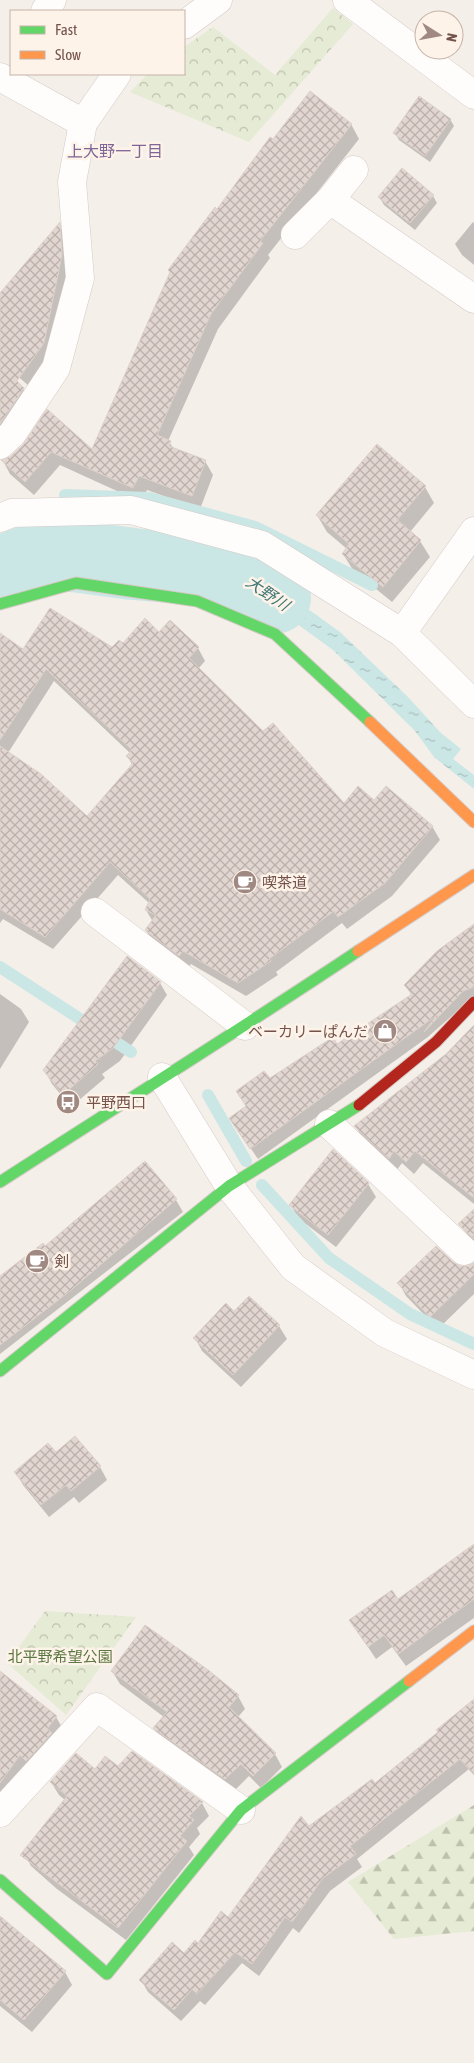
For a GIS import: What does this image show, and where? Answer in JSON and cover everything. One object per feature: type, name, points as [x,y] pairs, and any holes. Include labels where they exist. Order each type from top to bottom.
[{"type":"street","points":[[185,24],[218,0]]},
{"type":"street","points":[[347,0],[474,95]]},
{"type":"street","points":[[10,62],[0,77],[83,123]]},
{"type":"street","points":[[0,445],[12,434],[56,368],[80,278],[72,182],[83,123],[116,75]]},
{"type":"street","points":[[295,235],[330,200],[354,170]]},
{"type":"street","points":[[330,200],[474,300]]},
{"type":"street","points":[[4,511],[131,510],[262,545],[402,633],[474,704]]},
{"type":"street","points":[[402,633],[474,531]]},
{"type":"street","points":[[0,604],[76,583],[197,601],[275,634],[380,731],[474,822]]},
{"type":"street","points":[[0,1182],[162,1077],[245,1026],[474,875]]},
{"type":"street","points":[[95,912],[245,1026]]},
{"type":"street","points":[[0,1371],[229,1186],[356,1107],[436,1042],[474,1002]]},
{"type":"street","points":[[162,1077],[229,1186],[293,1268],[385,1333],[474,1375]]},
{"type":"street","points":[[329,1124],[464,1252]]},
{"type":"street","points":[[0,1880],[107,1974],[241,1810],[474,1631]]},
{"type":"street","points":[[0,1813],[97,1707],[241,1810]]},
{"type":"green space","points":[[333,8],[353,24],[249,142],[130,92],[147,75],[185,75],[185,46],[213,27],[275,75]]},
{"type":"green space","name":"北平野希望公園","points":[[45,1611],[136,1617],[66,1715],[7,1663]]},
{"type":"green space","points":[[474,1805],[474,1931],[394,1939],[348,1882]]},
{"type":"water","points":[[76,541],[145,545],[187,551],[239,567],[272,583],[340,632],[408,697],[441,733],[461,749],[453,759],[474,775],[474,789],[434,757],[415,731],[333,650],[275,608],[234,582],[183,568],[118,562],[73,561],[48,564],[0,576],[0,557],[2,556],[43,545]]},
{"type":"building","points":[[310,91],[352,124],[260,241],[263,243],[211,314],[157,435],[171,441],[169,446],[206,460],[192,496],[139,476],[133,488],[51,452],[25,482],[1,460],[10,457],[23,445],[47,409],[92,449],[170,272],[168,270],[215,207],[217,209],[270,137],[273,139]]},
{"type":"building","points":[[419,96],[451,119],[425,156],[393,133]]},
{"type":"building","points":[[402,168],[434,195],[410,223],[378,197]]},
{"type":"building","points":[[60,222],[62,255],[44,343],[17,381],[24,388],[0,424],[0,293]]},
{"type":"building","points":[[377,444],[426,486],[397,520],[421,540],[383,587],[342,554],[349,544],[316,515]]},
{"type":"building","points":[[50,608],[112,647],[119,640],[123,643],[145,618],[159,632],[170,620],[199,647],[189,658],[263,731],[273,723],[344,803],[358,786],[374,800],[386,786],[433,826],[385,883],[338,917],[334,911],[269,959],[271,961],[238,983],[183,951],[179,956],[145,930],[156,915],[145,910],[150,899],[110,862],[45,937],[0,909],[0,746],[41,774],[87,816],[133,763],[126,756],[132,750],[46,669],[0,740],[0,633],[23,649]]},
{"type":"building","points":[[474,924],[474,987],[463,991],[424,1032],[437,1015],[250,1149],[229,1118],[246,1106],[236,1091],[264,1071],[270,1078],[333,1037],[337,1044],[412,994],[404,985],[437,951]]},
{"type":"building","points":[[127,956],[161,982],[113,1048],[95,1061],[98,1064],[63,1095],[43,1070]]},
{"type":"building","points":[[474,1025],[474,1198],[415,1151],[406,1162],[394,1151],[389,1159],[354,1126],[446,1054]]},
{"type":"building","points":[[333,1149],[369,1183],[328,1235],[289,1205]]},
{"type":"building","points":[[145,1161],[177,1199],[70,1291],[0,1345],[0,1276],[43,1243],[45,1246]]},
{"type":"building","points":[[474,1209],[474,1239],[458,1224]]},
{"type":"building","points":[[436,1246],[460,1266],[468,1266],[474,1263],[474,1274],[430,1317],[397,1283]]},
{"type":"building","points":[[249,1296],[280,1325],[233,1375],[193,1338],[226,1303],[234,1311]]},
{"type":"building","points":[[75,1436],[101,1466],[71,1491],[66,1485],[41,1505],[14,1472],[48,1443],[56,1452]]},
{"type":"building","points":[[474,1544],[474,1599],[398,1654],[384,1635],[368,1647],[349,1620],[392,1590],[398,1599]]},
{"type":"building","points":[[145,1625],[207,1669],[239,1695],[229,1707],[276,1753],[253,1776],[241,1764],[225,1779],[153,1728],[167,1712],[111,1671]]},
{"type":"building","points":[[0,1671],[57,1716],[47,1729],[52,1733],[26,1761],[20,1755],[0,1783]]},
{"type":"building","points":[[474,1699],[474,1775],[460,1759],[350,1846],[356,1854],[323,1878],[292,1922],[285,1917],[252,1964],[235,1952],[197,1994],[192,1989],[174,2010],[139,1980],[172,1942],[184,1953],[195,1940],[198,1943],[221,1911],[228,1917],[301,1816],[309,1826],[372,1779],[375,1783],[438,1732],[436,1730]]},
{"type":"building","points":[[132,1751],[203,1802],[189,1816],[194,1820],[180,1836],[187,1841],[118,1928],[20,1855],[67,1796],[50,1782],[76,1753],[95,1769],[105,1756],[118,1766]]},
{"type":"building","points":[[0,1916],[66,1971],[24,2020],[0,2000]]},
{"type":"waterway","points":[[65,495],[149,498],[255,527],[372,585]]},
{"type":"waterway","name":"大野川","points":[[0,572],[51,553],[133,564],[239,573],[275,598]]},
{"type":"waterway","points":[[0,967],[131,1052]]},
{"type":"waterway","points":[[208,1095],[246,1161]]},
{"type":"waterway","points":[[262,1185],[329,1258],[410,1314],[474,1344]]},
{"type":"traffic: fast","points":[[0,604],[76,583],[197,601],[275,634],[370,722]]},
{"type":"traffic: fast","points":[[0,1182],[358,951]]},
{"type":"traffic: fast","points":[[0,1371],[229,1186],[359,1105]]},
{"type":"traffic: fast","points":[[0,1880],[107,1974],[241,1810],[409,1681]]},
{"type":"traffic: slow","points":[[370,722],[474,822]]},
{"type":"traffic: slow","points":[[358,951],[474,875]]},
{"type":"traffic: slow","points":[[409,1681],[474,1631]]},
{"type":"traffic: jam","points":[[359,1105],[436,1042],[474,1002]]},
{"type":"place","name":"喫茶道","points":[[245,882]]},
{"type":"place","name":"ベーカリーぱんだ","points":[[385,1031]]},
{"type":"place","name":"平野西口","points":[[68,1102]]},
{"type":"place","name":"剣","points":[[37,1261]]},
{"type":"district","name":"上大野一丁目","points":[[115,151]]}]
